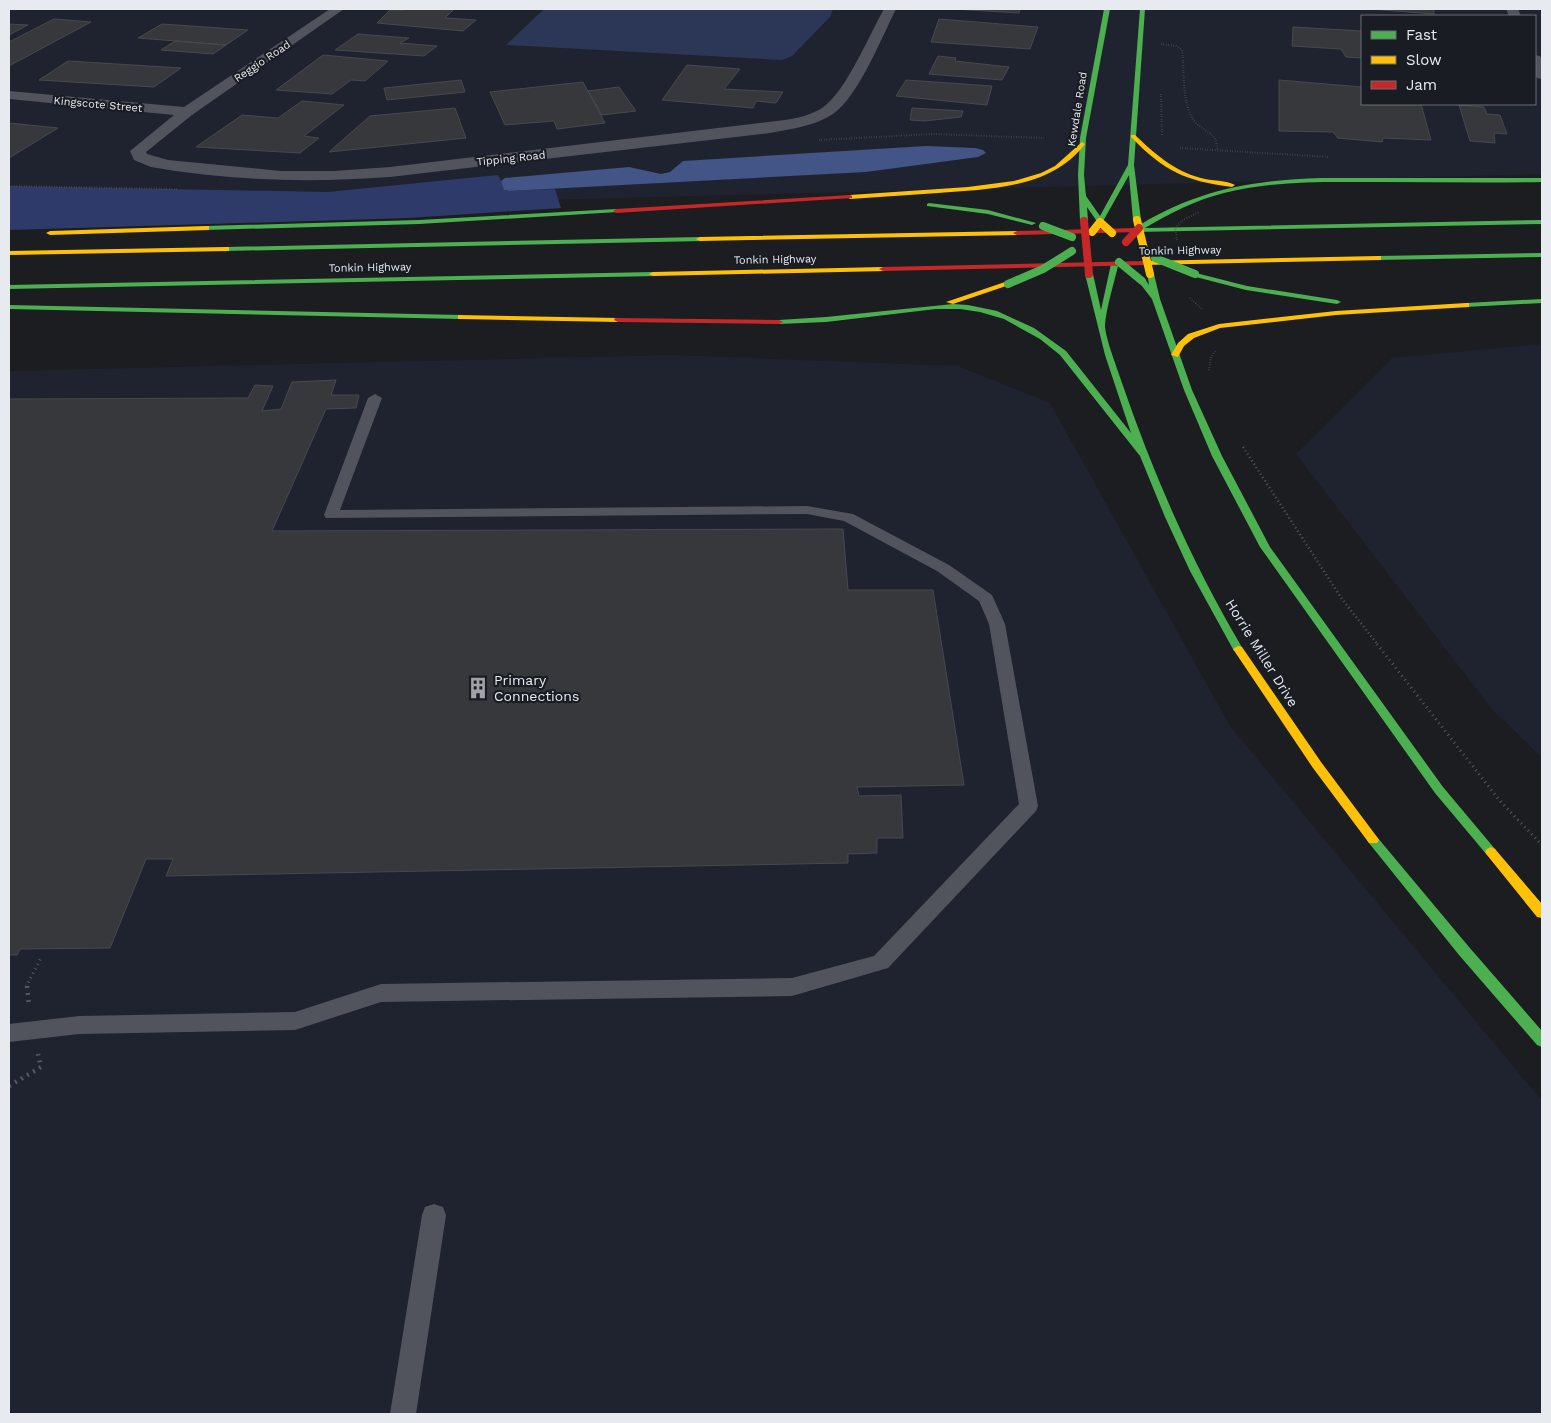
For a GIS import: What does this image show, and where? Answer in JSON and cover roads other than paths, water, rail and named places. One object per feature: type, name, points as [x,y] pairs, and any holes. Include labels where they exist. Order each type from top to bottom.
[{"type":"main road","name":"Kewdale Road","points":[[1095,216],[1082,195],[1082,144],[1107,9]]},
{"type":"main road","points":[[1143,9],[1131,165],[1136,213],[1144,253],[1147,281],[1156,299],[1188,390],[1217,456],[1265,547],[1439,790],[1542,913]]},
{"type":"main road","points":[[1133,136],[1160,162],[1178,172],[1218,184],[1252,186]]},
{"type":"main road","points":[[42,234],[419,222],[785,202],[984,188],[1014,183],[1054,169],[1066,161],[1082,144]]},
{"type":"main road","points":[[915,310],[964,298],[1008,284],[1059,260],[1084,241],[1095,216],[1131,165]]},
{"type":"main road","points":[[1101,326],[1116,260],[1126,242],[1139,228],[1163,212],[1184,202],[1252,186],[1295,181],[1542,180]]},
{"type":"main road","points":[[785,202],[927,204],[1004,216],[1043,226],[1084,241],[1147,281]]},
{"type":"main road","points":[[1174,230],[1477,212]]},
{"type":"main road","points":[[1095,216],[1112,234],[1144,253],[1212,280],[1301,298],[1401,308]]},
{"type":"main road","name":"Horrie Miller Drive","points":[[1095,216],[1084,241],[1090,282],[1110,360],[1144,455],[1182,544],[1212,602],[1248,666],[1351,812],[1436,919],[1542,1041]]},
{"type":"main road","name":"Tonkin Highway","points":[[9,253],[1542,222]]},
{"type":"main road","name":"Tonkin Highway","points":[[9,287],[1542,255]]},
{"type":"main road","points":[[1176,355],[1181,345],[1191,336],[1219,326],[1401,308],[1542,301]]},
{"type":"main road","points":[[9,307],[692,322],[806,322],[915,310],[968,307],[991,313],[1032,329],[1048,339],[1063,353],[1144,455]]},
{"type":"street","name":"Reggio Road","points":[[187,112],[338,9]]},
{"type":"street","name":"Tipping Road","points":[[187,112],[138,151],[140,157],[151,162],[168,165],[280,176],[334,176],[390,172],[770,128],[806,120],[828,110],[841,98],[890,9]]},
{"type":"street","points":[[1536,61],[1542,75]]},
{"type":"street","name":"Kingscote Street","points":[[9,95],[187,112]]},
{"type":"lane","points":[[9,1033],[79,1025],[295,1021],[381,993],[792,987],[882,962],[1029,806],[997,624],[986,598],[943,568],[848,517],[807,510],[331,515],[374,398]]},
{"type":"lane","points":[[403,1414],[434,1214]]},
{"type":"place","name":"Primary Connections","points":[[478,688]]}]
